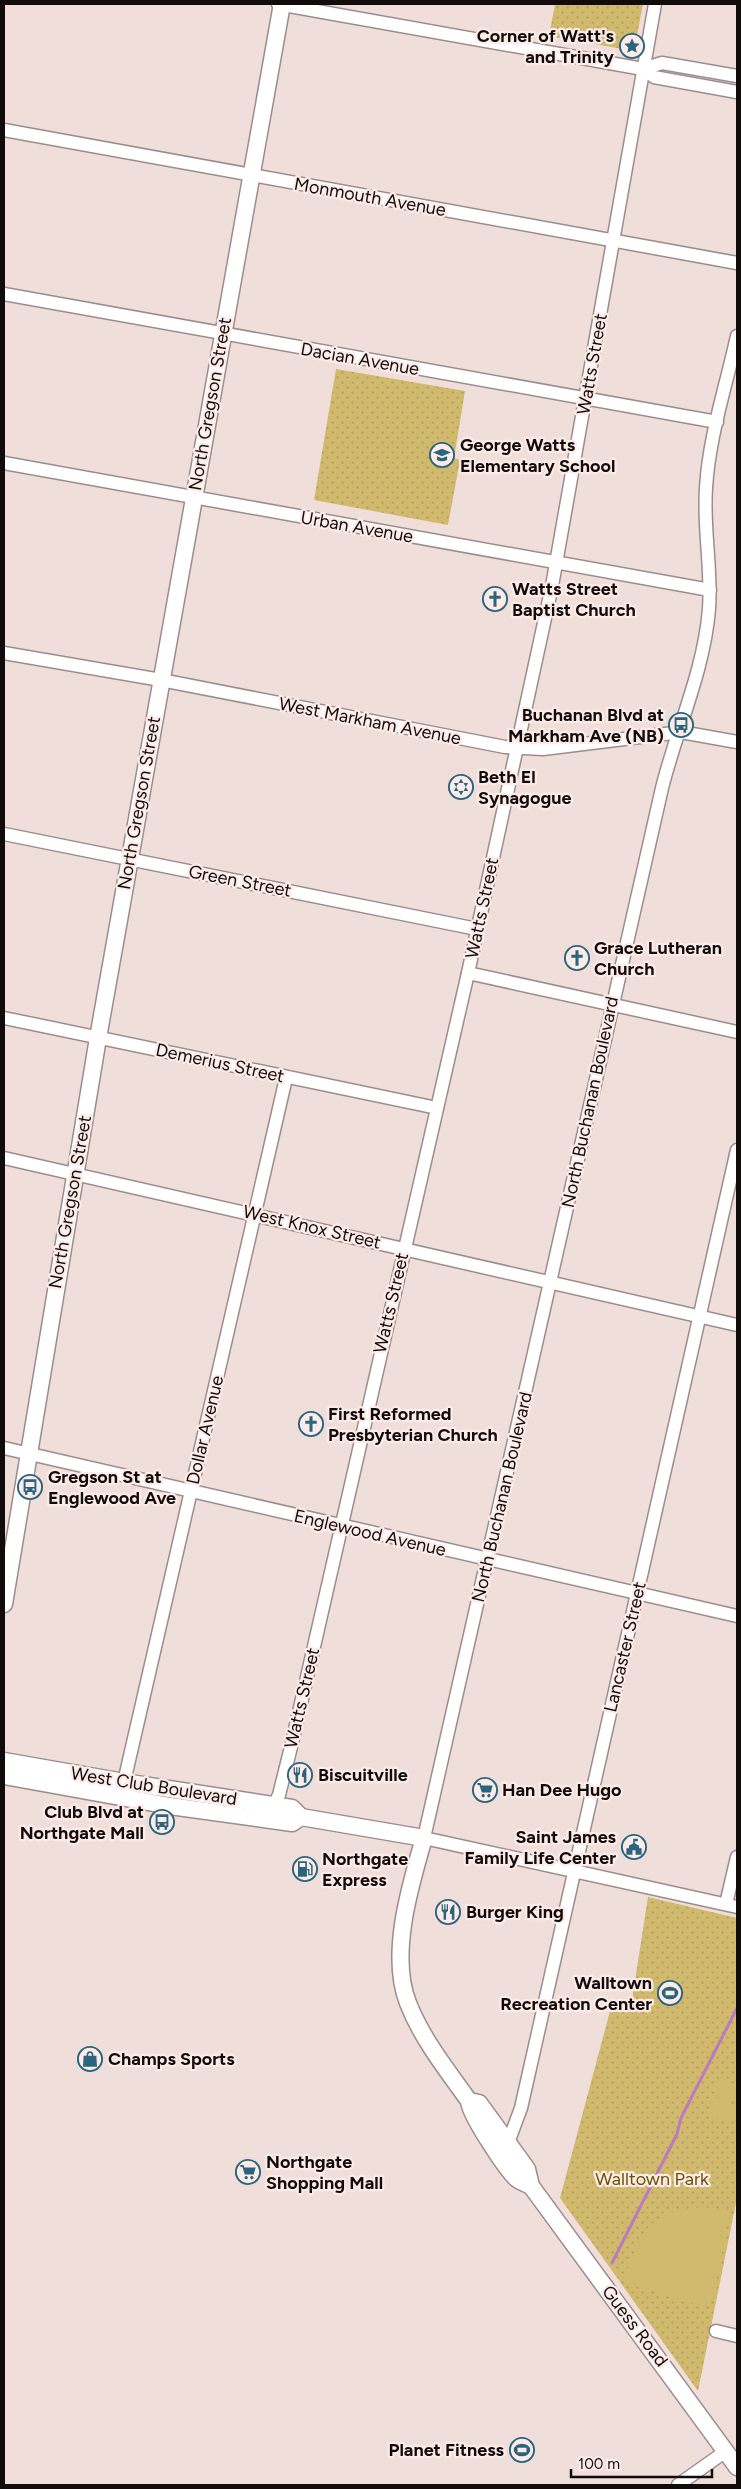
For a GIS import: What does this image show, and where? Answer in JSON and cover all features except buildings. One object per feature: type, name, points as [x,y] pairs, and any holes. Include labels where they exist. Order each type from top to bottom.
[{"type":"main road","name":"North Gregson Street","points":[[4,1604],[98,1038],[280,4]]},
{"type":"main road","name":"West Club Boulevard","points":[[4,1761],[274,1805],[295,1809],[301,1817]]},
{"type":"main road","name":"West Club Boulevard","points":[[4,1776],[235,1816],[292,1823],[301,1817],[424,1838]]},
{"type":"main road","points":[[235,1816],[260,1814],[274,1805]]},
{"type":"main road","name":"Guess Road","points":[[424,1838],[403,1928],[400,1956],[403,1983],[408,2002],[418,2024],[469,2101],[470,2110],[478,2124],[516,2178],[531,2186]]},
{"type":"main road","name":"Guess Road","points":[[469,2101],[479,2103],[527,2170],[531,2186],[737,2467]]},
{"type":"street","points":[[280,4],[643,69],[654,77],[737,92]]},
{"type":"street","name":"Watts Street","points":[[274,1805],[282,1783],[468,974],[556,564],[655,4]]},
{"type":"street","points":[[643,69],[662,63],[737,76]]},
{"type":"street","name":"Monmouth Avenue","points":[[4,130],[737,263]]},
{"type":"street","name":"Dacian Avenue","points":[[4,294],[717,422]]},
{"type":"street","name":"North Buchanan Boulevard","points":[[424,1838],[668,765],[681,732],[701,656],[710,590],[706,494],[717,422],[737,336]]},
{"type":"street","name":"Urban Avenue","points":[[4,463],[556,564],[710,590]]},
{"type":"street","name":"West Markham Avenue","points":[[4,653],[161,680],[517,748],[543,749],[681,732],[737,742]]},
{"type":"street","name":"Green Street","points":[[4,834],[477,929]]},
{"type":"street","points":[[468,974],[737,1032]]},
{"type":"street","name":"Demerius Street","points":[[4,1018],[437,1108]]},
{"type":"street","name":"Dollar Avenue","points":[[124,1782],[286,1078]]},
{"type":"street","name":"Lancaster Street","points":[[508,2143],[521,2108],[737,1150]]},
{"type":"street","name":"West Knox Street","points":[[4,1158],[737,1325]]},
{"type":"street","name":"Englewood Avenue","points":[[4,1448],[737,1616]]},
{"type":"street","name":"West Club Boulevard","points":[[424,1838],[731,1905]]},
{"type":"street","points":[[731,1905],[737,1857]]},
{"type":"street","points":[[716,2331],[737,2336]]},
{"type":"street","points":[[678,2485],[726,2451]]},
{"type":"green space","points":[[555,4],[643,4],[634,51],[549,36]]},
{"type":"green space","points":[[336,369],[465,391],[454,458],[460,460],[448,525],[314,500]]},
{"type":"green space","name":"Walltown Park","points":[[648,1897],[737,1918],[737,2198],[698,2391],[560,2198],[613,2000],[632,2000]]},
{"type":"green space","points":[[719,2080],[737,2085],[737,2103],[714,2097]]},
{"type":"green space","points":[[713,2099],[737,2105],[737,2123],[708,2116]]},
{"type":"green space","points":[[704,2207],[729,2211],[713,2301],[704,2306],[624,2283],[624,2278],[636,2247],[650,2226],[670,2213]]},
{"type":"waterway","points":[[612,2263],[677,2134],[681,2118],[737,2008]]},
{"type":"place","name":"Corner of Watt's and Trinity","points":[[632,46]]},
{"type":"place","name":"George Watts Elementary School","points":[[442,455]]},
{"type":"place","name":"Watts Street Baptist Church","points":[[495,599]]},
{"type":"place","name":"Buchanan Blvd at Markham Ave (NB)","points":[[681,725]]},
{"type":"place","name":"Beth El Synagogue","points":[[461,787]]},
{"type":"place","name":"Grace Lutheran Church","points":[[577,958]]},
{"type":"place","name":"First Reformed Presbyterian Church","points":[[311,1424]]},
{"type":"place","name":"Gregson St at Englewood Ave","points":[[30,1487]]},
{"type":"place","name":"Biscuitville","points":[[300,1775]]},
{"type":"place","name":"Han Dee Hugo","points":[[485,1790]]},
{"type":"place","name":"Club Blvd at Northgate Mall","points":[[162,1822]]},
{"type":"place","name":"Saint James Family Life Center","points":[[634,1847]]},
{"type":"place","name":"Northgate Express","points":[[305,1869]]},
{"type":"place","name":"Burger King","points":[[448,1912]]},
{"type":"place","name":"Walltown Recreation Center","points":[[670,1993]]},
{"type":"place","name":"Champs Sports","points":[[90,2059]]},
{"type":"place","name":"Northgate Shopping Mall","points":[[248,2172]]},
{"type":"place","name":"Planet Fitness","points":[[522,2450]]}]
